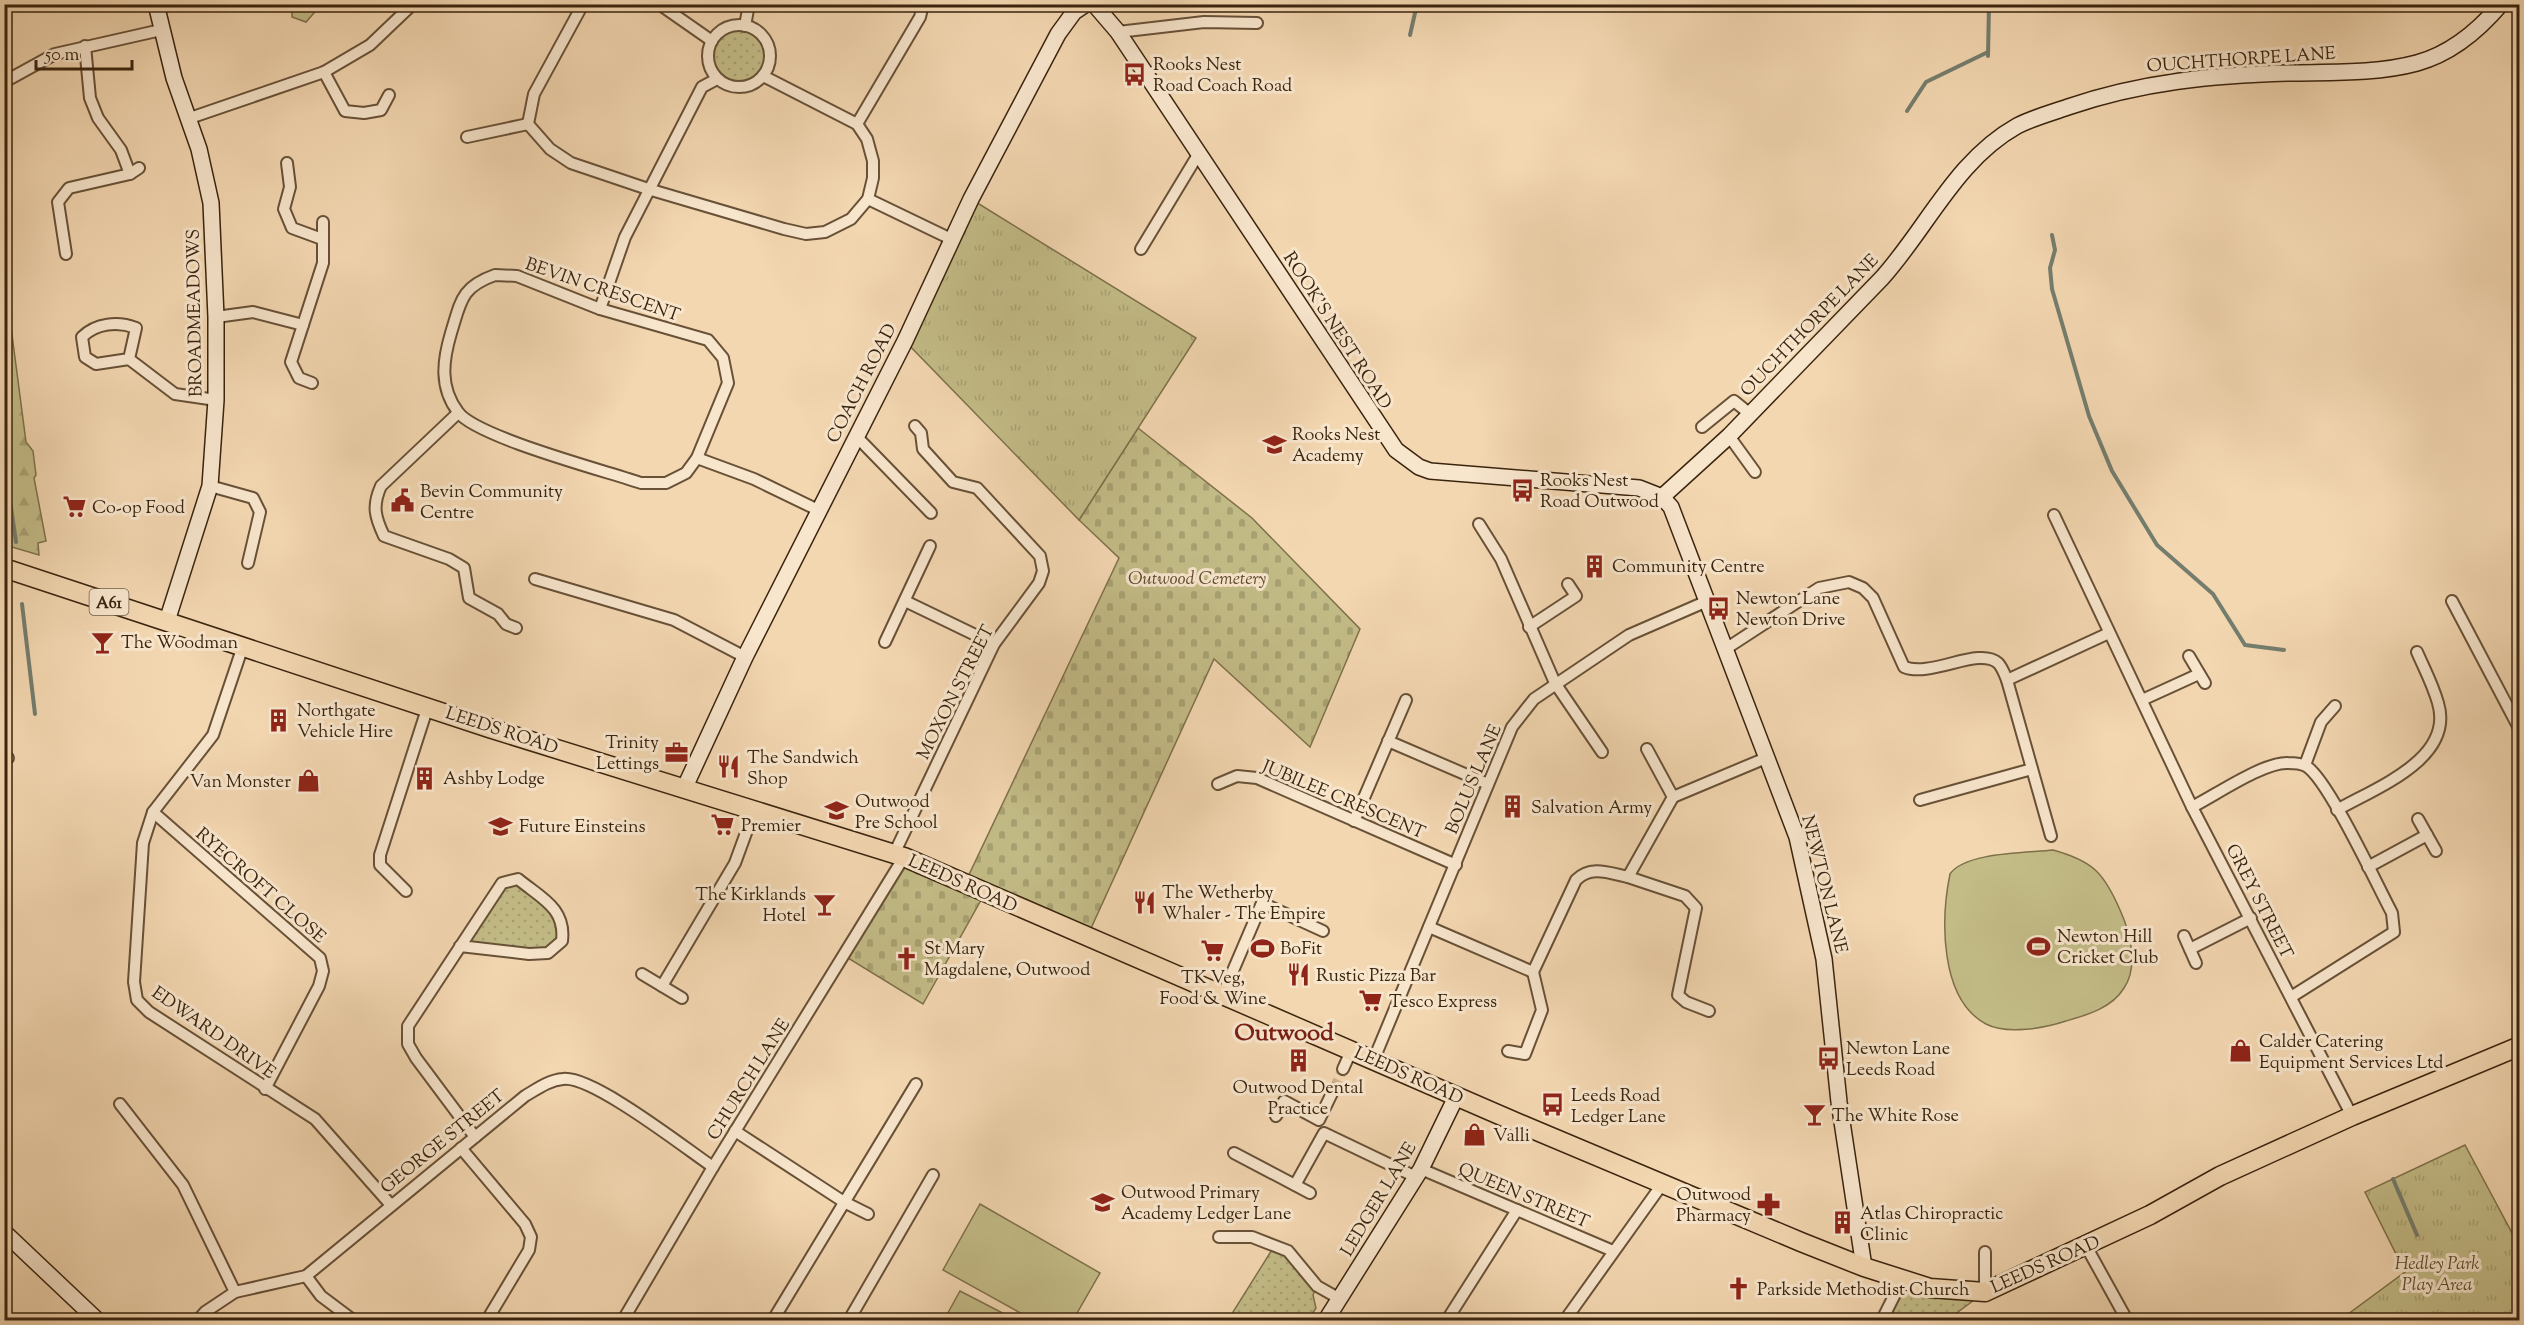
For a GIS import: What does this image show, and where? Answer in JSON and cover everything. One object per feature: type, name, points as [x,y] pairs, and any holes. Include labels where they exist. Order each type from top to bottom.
[{"type":"main road","name":"LEEDS ROAD","points":[[4,568],[684,789],[899,856],[1048,922],[1223,994],[1864,1267],[1902,1280],[1941,1289],[1986,1292],[2150,1215],[2220,1176],[2352,1116],[2520,1046]]},
{"type":"street","name":"BROADMEADOWS","points":[[156,4],[174,78],[190,118],[211,202],[216,317],[216,400],[210,486],[167,621]]},
{"type":"street","points":[[190,118],[324,72],[370,45],[413,4]]},
{"type":"street","points":[[528,124],[534,93],[584,4]]},
{"type":"street","points":[[659,4],[712,41]]},
{"type":"street","points":[[745,26],[749,4]]},
{"type":"street","points":[[857,124],[920,16],[922,4]]},
{"type":"street","name":"COACH ROAD","points":[[684,789],[745,657],[905,341],[951,239],[1058,34],[1074,12],[1086,4]]},
{"type":"street","name":"ROOK'S NEST ROAD","points":[[1094,4],[1118,32],[1386,437],[1409,460],[1419,467],[1442,472],[1639,488],[1662,496]]},
{"type":"street","name":"OUCHTHORPE LANE","points":[[1662,496],[1729,436],[1902,256],[1966,167],[1991,144],[2019,125],[2113,92],[2167,81],[2375,70],[2416,63],[2446,51],[2473,33],[2501,4]]},
{"type":"street","points":[[1118,32],[1204,22],[1257,23]]},
{"type":"street","points":[[745,26],[755,30],[768,45],[768,65],[763,76],[755,83],[738,87],[717,79],[708,60],[712,41],[726,28],[745,26]]},
{"type":"street","points":[[4,82],[55,54],[161,30]]},
{"type":"street","points":[[66,254],[58,202],[69,188],[135,171],[98,118],[90,98],[85,46]]},
{"type":"street","points":[[324,72],[345,111],[364,113],[381,110],[389,95]]},
{"type":"street","points":[[528,124],[550,149],[571,163],[648,189],[806,234],[825,232],[850,219],[868,199],[873,178],[873,161],[867,139],[857,124],[763,76]]},
{"type":"street","points":[[600,309],[625,237],[648,189],[702,87],[717,79]]},
{"type":"street","points":[[467,137],[528,124]]},
{"type":"street","points":[[1141,249],[1199,153]]},
{"type":"street","points":[[286,164],[290,187],[284,209],[292,228],[322,239]]},
{"type":"street","points":[[868,199],[951,239]]},
{"type":"street","points":[[312,383],[299,378],[291,362],[323,263],[323,222]]},
{"type":"street","name":"BEVIN CRESCENT","points":[[495,275],[517,276],[600,309],[708,340],[723,358],[728,383],[697,458],[686,473],[666,483],[641,483],[484,431],[458,413],[445,386],[443,359],[462,299],[475,282],[495,275]]},
{"type":"street","points":[[216,317],[253,312],[303,325]]},
{"type":"street","points":[[129,359],[136,328],[124,323],[92,328],[82,337],[85,357],[96,364],[129,359],[175,394],[216,400]]},
{"type":"street","points":[[1702,427],[1734,401],[1750,414]]},
{"type":"street","points":[[458,413],[381,486],[375,500],[375,518],[384,536],[449,559],[464,568],[469,598],[498,614],[506,624],[516,628]]},
{"type":"street","name":"MOXON STREET","points":[[899,856],[994,644],[1039,583],[1043,571],[1040,556],[977,488],[953,482],[923,449],[921,433],[915,426]]},
{"type":"street","points":[[856,436],[930,513]]},
{"type":"street","points":[[1729,436],[1755,472]]},
{"type":"street","points":[[697,458],[754,480],[818,510]]},
{"type":"street","points":[[210,486],[253,498],[260,512],[248,563]]},
{"type":"street","name":"NEWTON LANE","points":[[1662,496],[1676,518],[1705,602],[1797,837],[1824,960],[1839,1102],[1864,1267]]},
{"type":"street","name":"GREY STREET","points":[[2054,515],[2192,807],[2352,1116]]},
{"type":"street","points":[[1479,524],[1501,559],[1555,683],[1602,752]]},
{"type":"street","points":[[885,642],[930,546]]},
{"type":"street","points":[[535,579],[674,620],[745,657]]},
{"type":"street","points":[[1724,650],[1819,588],[1849,582],[1863,588],[1872,598],[1904,667],[1924,671],[1988,658],[1999,663],[2007,680],[2051,836]]},
{"type":"street","points":[[1529,627],[1576,596],[1568,584]]},
{"type":"street","points":[[905,601],[994,644]]},
{"type":"street","points":[[2452,601],[2520,730]]},
{"type":"street","name":"BOLUS LANE","points":[[1374,1059],[1512,727],[1534,699],[1629,634],[1705,602]]},
{"type":"street","points":[[2007,680],[2109,633]]},
{"type":"street","name":"EDWARD DRIVE","points":[[243,646],[213,735],[153,812],[143,843],[134,982],[137,1000],[149,1012],[315,1119],[390,1204]]},
{"type":"street","points":[[2337,810],[2419,763],[2433,748],[2440,725],[2439,704],[2416,652]]},
{"type":"street","points":[[2142,700],[2202,679],[2189,656]]},
{"type":"street","points":[[1354,821],[1406,700]]},
{"type":"street","points":[[406,891],[380,865],[380,855],[429,706]]},
{"type":"street","points":[[2305,765],[2321,722],[2335,706]]},
{"type":"street","points":[[1388,741],[1488,784]]},
{"type":"street","points":[[1647,749],[1673,797]]},
{"type":"street","points":[[1628,877],[1673,797],[1766,758]]},
{"type":"street","points":[[2192,807],[2267,768],[2286,763],[2305,765],[2316,776],[2337,810],[2392,913],[2394,932],[2291,997]]},
{"type":"street","points":[[1920,800],[2032,769]]},
{"type":"street","name":"JUBILEE CRESCENT","points":[[1218,784],[1237,776],[1257,778],[1456,865]]},
{"type":"street","points":[[662,986],[735,863],[754,811]]},
{"type":"street","name":"RYECROFT CLOSE","points":[[153,812],[320,958],[323,971],[319,986],[266,1089]]},
{"type":"street","points":[[2418,819],[2436,851]]},
{"type":"street","points":[[2367,867],[2427,835]]},
{"type":"street","name":"CHURCH LANE","points":[[623,1320],[899,856]]},
{"type":"street","points":[[1508,1051],[1525,1054],[1542,1010],[1533,972],[1576,880],[1585,872],[1596,871],[1628,877],[1685,896],[1696,908],[1678,994],[1686,1002],[1709,1011]]},
{"type":"street","points":[[460,946],[529,954],[548,953],[562,941],[564,924],[557,911],[518,879],[502,883],[460,946],[408,1026],[408,1044],[474,1137]]},
{"type":"street","points":[[1223,994],[1262,903],[1323,931]]},
{"type":"street","points":[[2190,948],[2251,918]]},
{"type":"street","points":[[1430,927],[1533,972]]},
{"type":"street","points":[[2184,936],[2196,963]]},
{"type":"street","points":[[642,974],[682,998]]},
{"type":"street","points":[[1342,1069],[1352,1049]]},
{"type":"street","name":"GEORGE STREET","points":[[198,1320],[205,1312],[235,1292],[306,1276],[390,1204],[525,1096],[544,1084],[564,1078],[586,1083],[607,1095],[713,1167]]},
{"type":"street","points":[[773,1320],[916,1084]]},
{"type":"street","points":[[1276,1116],[1284,1101],[1319,1120],[1334,1089]]},
{"type":"street","name":"LEDGER LANE","points":[[1326,1320],[1419,1173],[1457,1095]]},
{"type":"street","points":[[120,1104],[183,1185],[235,1292]]},
{"type":"street","points":[[735,1131],[844,1202],[868,1214]]},
{"type":"street","name":"QUEEN STREET","points":[[1295,1185],[1324,1133],[1613,1251]]},
{"type":"street","points":[[461,1148],[525,1224],[531,1237],[529,1250],[487,1320]]},
{"type":"street","points":[[1234,1153],[1310,1193]]},
{"type":"street","points":[[849,1320],[933,1175]]},
{"type":"street","points":[[1565,1320],[1663,1183]]},
{"type":"street","points":[[1447,1320],[1517,1210]]},
{"type":"street","points":[[4,1232],[97,1320]]},
{"type":"street","points":[[1220,1236],[1252,1237],[1288,1251],[1317,1286],[1340,1299]]},
{"type":"street","points":[[2086,1246],[2127,1320]]},
{"type":"street","points":[[1986,1252],[1986,1292]]},
{"type":"street","points":[[306,1276],[321,1296],[353,1320]]},
{"type":"street","points":[[1882,1320],[1902,1280]]},
{"type":"green space","points":[[292,4],[321,5],[306,22],[292,17]]},
{"type":"green space","points":[[739,25],[761,34],[770,56],[761,78],[739,87],[717,78],[708,56],[717,34]]},
{"type":"green space","points":[[971,199],[1196,338],[1079,520],[905,341]]},
{"type":"green space","points":[[5,281],[26,442],[33,451],[36,475],[34,478],[46,541],[38,543],[39,555],[5,545]]},
{"type":"green space","name":"Outwood Cemetery","points":[[1138,428],[1252,518],[1360,629],[1310,747],[1214,659],[1087,937],[985,893],[923,1004],[843,955],[904,857],[965,883],[1119,558],[1079,520]]},
{"type":"green space","name":"Newton Hill Cricket Club","points":[[2053,850],[2078,859],[2096,870],[2114,897],[2130,939],[2132,959],[2129,979],[2119,995],[2106,1006],[2057,1024],[2015,1030],[1986,1024],[1971,1012],[1959,996],[1952,977],[1945,934],[1945,912],[1950,874],[1969,861],[1997,855]]},
{"type":"green space","points":[[518,879],[557,911],[562,941],[548,953],[460,946],[502,883]]},
{"type":"green space","name":"Hedley Park Play Area","points":[[2465,1145],[2519,1246],[2519,1320],[2340,1320],[2405,1272],[2365,1192]]},
{"type":"green space","points":[[980,1204],[1100,1273],[1073,1320],[1033,1320],[943,1270]]},
{"type":"green space","points":[[1275,1245],[1317,1286],[1313,1295],[1316,1308],[1308,1320],[1228,1320]]},
{"type":"green space","points":[[1902,1280],[1985,1292],[1947,1320],[1882,1320]]},
{"type":"green space","points":[[960,1291],[1016,1320],[944,1320]]},
{"type":"waterway","points":[[1410,35],[1417,4]]},
{"type":"waterway","points":[[1988,56],[1989,4]]},
{"type":"waterway","points":[[1907,111],[1926,82],[1988,52]]},
{"type":"waterway","points":[[2052,235],[2055,250],[2050,268],[2052,289],[2089,416],[2112,471],[2157,545],[2213,594],[2245,645],[2284,650]]},
{"type":"waterway","points":[[4,459],[16,542]]},
{"type":"waterway","points":[[22,604],[35,714]]},
{"type":"waterway","points":[[2393,1179],[2417,1235]]},
{"type":"tunnel","points":[[1334,1089],[1343,1069]]},
{"type":"place","name":"Rooks Nest Road Coach Road","points":[[1135,74]]},
{"type":"place","name":"Rooks Nest Academy","points":[[1274,444]]},
{"type":"place","name":"Rooks Nest Road Outwood","points":[[1522,490]]},
{"type":"place","name":"Bevin Community Centre","points":[[402,501]]},
{"type":"place","name":"Co-op Food","points":[[74,507]]},
{"type":"place","name":"Community Centre","points":[[1594,566]]},
{"type":"place","name":"Newton Lane Newton Drive","points":[[1718,608]]},
{"type":"place","name":"The Woodman","points":[[103,642]]},
{"type":"place","name":"Northgate Vehicle Hire","points":[[279,720]]},
{"type":"place","name":"Trinity Lettings","points":[[677,752]]},
{"type":"place","name":"The Sandwich Shop","points":[[729,767]]},
{"type":"place","name":"Ashby Lodge","points":[[425,778]]},
{"type":"place","name":"Van Monster","points":[[309,781]]},
{"type":"place","name":"Salvation Army","points":[[1513,807]]},
{"type":"place","name":"Outwood Pre School","points":[[837,811]]},
{"type":"place","name":"Premier","points":[[723,825]]},
{"type":"place","name":"Future Einsteins","points":[[501,826]]},
{"type":"place","name":"The Wetherby Whaler - The Empire","points":[[1144,902]]},
{"type":"place","name":"The Kirklands Hotel","points":[[824,904]]},
{"type":"place","name":"Newton Hill Cricket Club","points":[[2039,946]]},
{"type":"place","name":"BoFit","points":[[1262,948]]},
{"type":"place","name":"TK Veg, Food & Wine","points":[[1213,951]]},
{"type":"place","name":"St Mary Magdalene, Outwood","points":[[906,958]]},
{"type":"place","name":"Rustic Pizza Bar","points":[[1298,975]]},
{"type":"place","name":"Tesco Express","points":[[1371,1001]]},
{"type":"place","name":"Calder Catering Equipment Services Ltd","points":[[2241,1051]]},
{"type":"place","name":"Newton Lane Leeds Road","points":[[1828,1058]]},
{"type":"place","name":"Outwood Dental Practice","points":[[1298,1061]]},
{"type":"place","name":"Leeds Road Ledger Lane","points":[[1553,1105]]},
{"type":"place","name":"The White Rose","points":[[1814,1115]]},
{"type":"place","name":"Valli","points":[[1475,1135]]},
{"type":"place","name":"Outwood Primary Academy Ledger Lane","points":[[1103,1202]]},
{"type":"place","name":"Outwood Pharmacy","points":[[1769,1204]]},
{"type":"place","name":"Atlas Chiropractic Clinic","points":[[1842,1223]]},
{"type":"place","name":"Parkside Methodist Church","points":[[1739,1289]]},
{"type":"district","name":"Outwood","points":[[1284,1032]]}]
